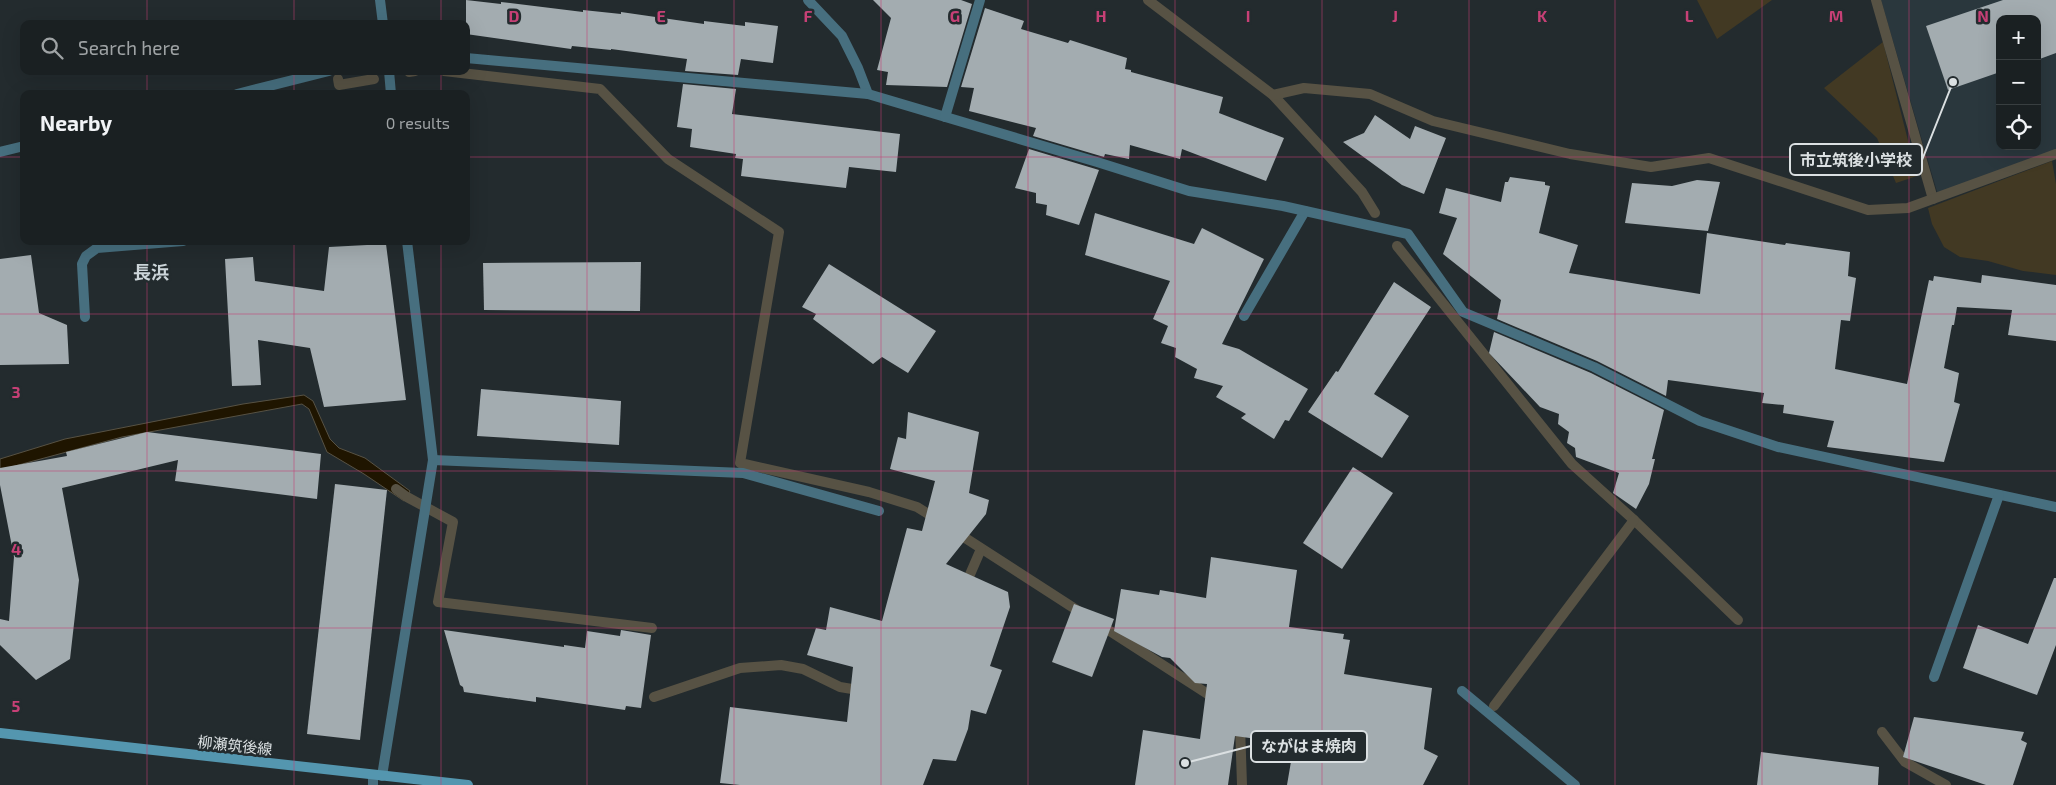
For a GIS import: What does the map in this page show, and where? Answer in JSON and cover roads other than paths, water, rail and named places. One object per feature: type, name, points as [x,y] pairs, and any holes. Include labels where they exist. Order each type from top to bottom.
[{"type":"main road","name":"柳瀬筑後線","points":[[0,734],[376,779],[468,785]]},
{"type":"street","points":[[380,0],[382,20]]},
{"type":"street","points":[[808,0],[842,36],[858,68],[868,94]]},
{"type":"street","points":[[945,117],[980,0]]},
{"type":"street","points":[[470,58],[868,94],[1189,191],[1283,206],[1408,234],[1463,312],[1594,367],[1700,421],[1778,447],[2056,507]]},
{"type":"street","points":[[253,90],[314,75]]},
{"type":"street","points":[[389,75],[391,90]]},
{"type":"street","points":[[0,152],[20,147]]},
{"type":"street","points":[[1244,316],[1305,211]]},
{"type":"street","points":[[86,317],[82,264],[86,256],[97,248],[134,245]]},
{"type":"street","points":[[376,779],[434,460],[407,245]]},
{"type":"street","points":[[434,460],[743,473],[878,511]]},
{"type":"street","points":[[1934,677],[1999,495]]},
{"type":"street","points":[[1462,691],[1575,785]]},
{"type":"waterway","points":[[1148,0],[1273,95],[1362,192],[1375,213]]},
{"type":"waterway","points":[[1876,0],[1933,199]]},
{"type":"waterway","points":[[470,74],[600,89],[668,159],[779,232],[740,463],[869,492],[917,507],[938,520]]},
{"type":"waterway","points":[[338,79],[339,85],[374,79]]},
{"type":"waterway","points":[[1273,95],[1304,88],[1370,94],[1433,121],[1570,154],[1651,167],[1709,158],[1868,210],[1908,208],[2056,154]]},
{"type":"waterway","points":[[1397,246],[1572,464],[1634,520],[1738,620]]},
{"type":"waterway","points":[[396,489],[453,522],[438,602],[652,628]]},
{"type":"waterway","points":[[1494,706],[1634,520]]},
{"type":"waterway","points":[[956,532],[1083,614]]},
{"type":"waterway","points":[[965,586],[981,549]]},
{"type":"waterway","points":[[1099,624],[1217,700]]},
{"type":"waterway","points":[[654,697],[740,668],[781,665],[803,669],[840,687],[864,691]]},
{"type":"waterway","points":[[1240,725],[1242,785]]},
{"type":"waterway","points":[[1882,732],[1905,762],[1946,785]]},
{"type":"place","name":"市立筑後小学校","points":[[1953,82]]},
{"type":"place","name":"ながはま焼肉","points":[[1185,763]]},
{"type":"district","name":"長浜","points":[[151,272]]}]
